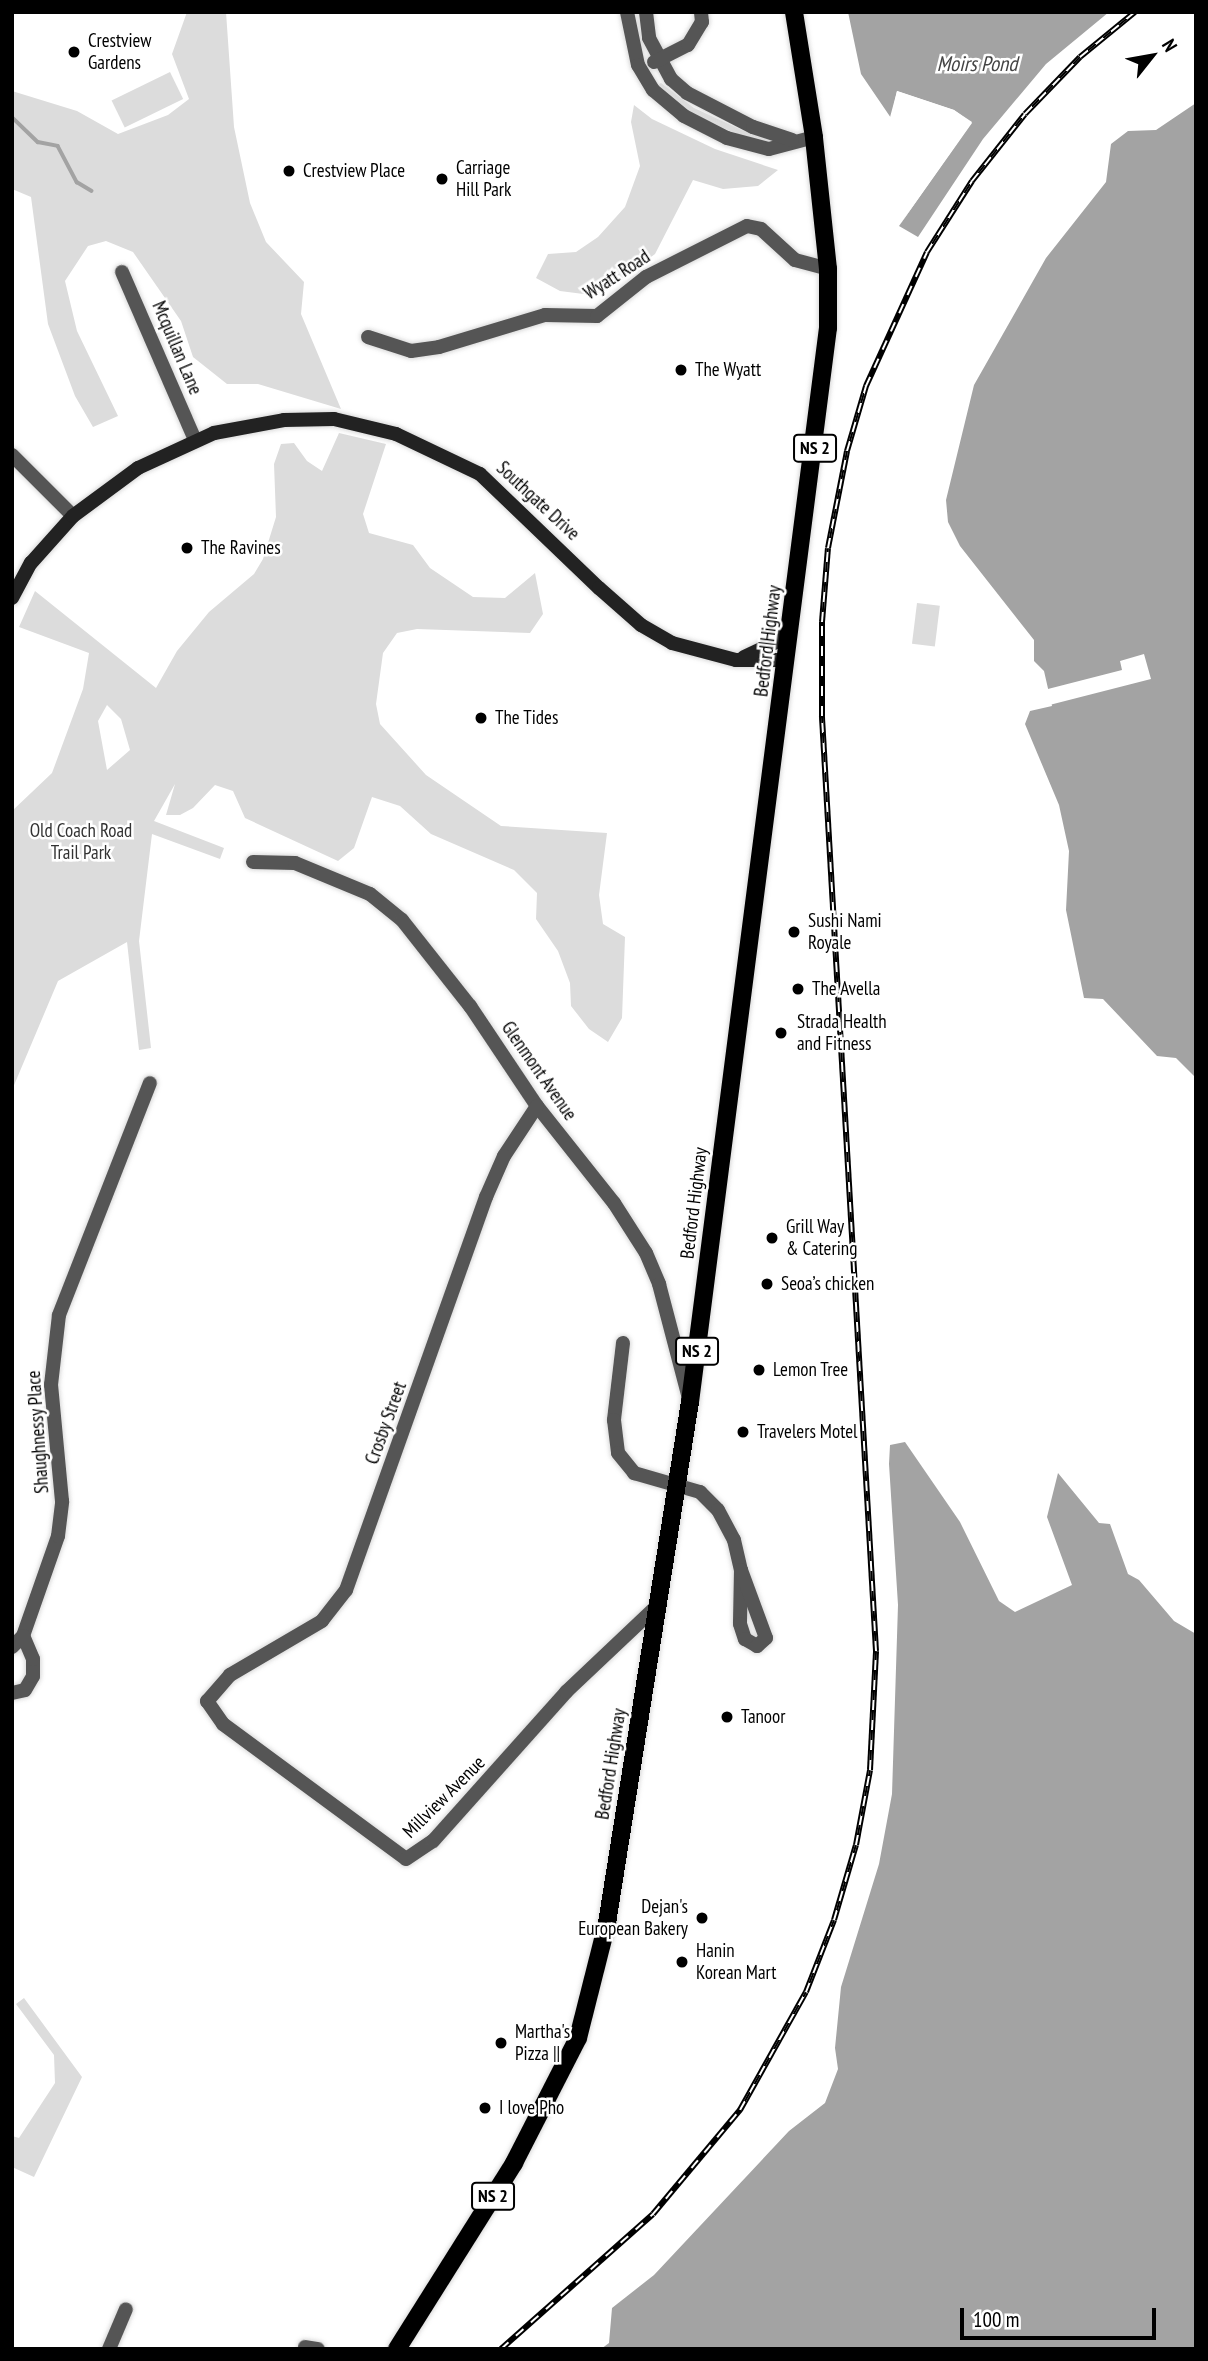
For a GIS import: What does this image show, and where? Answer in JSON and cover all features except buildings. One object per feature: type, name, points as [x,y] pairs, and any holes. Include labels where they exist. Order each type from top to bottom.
[{"type":"main road","name":"Bedford Highway","points":[[397,2349],[514,2163],[578,2038],[607,1923],[690,1402],[828,328],[828,268],[814,137],[794,12]]},
{"type":"street","points":[[627,12],[639,65],[653,90],[684,116],[727,138],[769,149],[792,140],[814,137]]},
{"type":"street","points":[[646,12],[649,38],[661,61],[687,93],[753,127],[792,140]]},
{"type":"street","points":[[639,65],[661,61],[688,45],[702,22],[701,12]]},
{"type":"street","name":"Wyatt Road","points":[[368,337],[411,351],[439,347],[545,315],[597,316],[646,277],[747,226],[761,229],[795,260],[828,268]]},
{"type":"street","name":"Mcquillan Lane","points":[[122,271],[195,440]]},
{"type":"street","name":"Southgate Drive","points":[[12,598],[31,563],[73,516],[108,486],[195,440],[253,424],[334,419],[370,426],[441,452],[480,474],[514,502],[642,625],[672,643],[736,660],[787,660]]},
{"type":"street","points":[[12,455],[73,516]]},
{"type":"street","points":[[736,660],[764,649],[790,628]]},
{"type":"street","name":"Glenmont Avenue","points":[[253,863],[295,863],[370,894],[402,920],[471,1006],[537,1106],[614,1203],[646,1253],[660,1284],[690,1402]]},
{"type":"street","name":"Shaughnessy Place","points":[[23,1636],[58,1536],[62,1501],[51,1385],[59,1315],[150,1083]]},
{"type":"street","name":"Crosby Street","points":[[207,1701],[230,1675],[321,1621],[346,1590],[486,1197],[504,1156],[537,1106]]},
{"type":"street","points":[[623,1343],[614,1420],[618,1454],[634,1473],[700,1492],[718,1510],[734,1540],[741,1570]]},
{"type":"street","name":"Millview Avenue","points":[[207,1701],[223,1724],[406,1859],[433,1841],[566,1692],[657,1606]]},
{"type":"street","points":[[12,1647],[23,1636],[33,1659],[33,1676],[25,1690],[12,1693]]},
{"type":"street","points":[[109,2349],[126,2309]]},
{"type":"green space","points":[[187,12],[226,12],[234,127],[250,203],[266,242],[304,282],[301,314],[341,409],[258,384],[227,384],[193,357],[181,321],[133,252],[106,241],[88,246],[65,281],[77,331],[118,416],[93,427],[75,396],[48,324],[31,197],[12,189],[12,91],[77,111],[118,134],[168,115],[189,99],[172,54]]},
{"type":"green space","points":[[170,72],[183,99],[125,127],[112,100]]},
{"type":"green space","points":[[661,83],[694,108],[746,132],[777,140],[754,141],[693,115],[677,106],[658,85]]},
{"type":"green space","points":[[634,105],[652,119],[715,149],[778,170],[758,186],[723,189],[693,180],[655,254],[599,296],[560,291],[536,278],[548,254],[576,252],[598,237],[625,207],[640,166],[631,122]]},
{"type":"green space","name":"Old Coach Road Trail Park","points":[[339,433],[386,444],[363,514],[369,533],[413,545],[430,568],[473,597],[505,598],[535,573],[543,614],[530,633],[417,629],[397,633],[383,653],[376,704],[380,724],[426,775],[501,826],[607,833],[599,895],[603,924],[625,937],[622,1018],[608,1042],[589,1029],[571,1006],[570,983],[558,951],[536,919],[537,893],[514,870],[431,834],[400,806],[372,797],[354,848],[338,861],[245,818],[233,791],[215,785],[193,808],[180,815],[166,815],[175,784],[154,821],[224,848],[220,859],[152,834],[139,941],[151,1048],[139,1050],[127,942],[58,981],[12,1090],[12,811],[52,773],[83,689],[89,653],[19,627],[35,591],[156,688],[177,651],[209,612],[254,574],[263,559],[276,517],[274,464],[281,444],[294,443],[307,461],[322,471]],"holes":[[[107,705],[121,719],[130,750],[107,770],[98,721]]]},
{"type":"green space","points":[[917,603],[940,606],[935,646],[912,644]]},
{"type":"green space","points":[[24,1998],[82,2077],[34,2177],[12,2167],[12,2136],[19,2138],[55,2083],[54,2055],[16,2004]]},
{"type":"water","name":"Moirs Pond","points":[[848,12],[1109,12],[1046,64],[983,139],[918,237],[899,226],[972,122],[954,110],[897,91],[891,118],[861,74]]},
{"type":"water","points":[[1196,103],[1196,1078],[1176,1058],[1157,1056],[1103,999],[1084,998],[1066,910],[1069,851],[1059,805],[1025,724],[1030,711],[1052,706],[1044,671],[1034,661],[1034,640],[960,546],[948,522],[946,500],[974,385],[1046,258],[1106,182],[1111,144],[1128,131],[1156,130]]},
{"type":"water","points":[[905,1442],[960,1522],[999,1601],[1015,1612],[1072,1585],[1047,1517],[1058,1473],[1099,1523],[1110,1524],[1128,1574],[1139,1580],[1174,1621],[1196,1634],[1196,2349],[601,2349],[609,2343],[612,2308],[654,2275],[789,2131],[825,2103],[838,2069],[835,2048],[841,1987],[879,1864],[892,1794],[898,1605],[889,1464],[890,1445]]},
{"type":"pier","points":[[897,91],[954,110],[972,123],[899,226],[968,123],[899,95],[894,119],[889,121]]},
{"type":"pier","points":[[1144,654],[1151,679],[1026,711],[1048,703],[1044,690],[1122,670],[1120,661]]},
{"type":"waterway","points":[[12,117],[38,142],[58,146],[77,182],[92,191]]},
{"type":"railway","points":[[501,2349],[653,2214],[740,2110],[806,1992],[834,1920],[856,1845],[870,1770],[876,1651],[822,716],[822,622],[828,548],[847,451],[866,386],[927,252],[972,181],[1025,114],[1080,57],[1135,12]]},
{"type":"place","name":"Crestview Gardens","points":[[74,52]]},
{"type":"place","name":"Crestview Place","points":[[289,171]]},
{"type":"place","name":"Carriage Hill Park","points":[[442,179]]},
{"type":"place","name":"The Wyatt","points":[[681,370]]},
{"type":"place","name":"The Ravines","points":[[187,548]]},
{"type":"place","name":"The Tides","points":[[481,718]]},
{"type":"place","name":"Sushi Nami Royale","points":[[794,932]]},
{"type":"place","name":"The Avella","points":[[798,989]]},
{"type":"place","name":"Strada Health and Fitness","points":[[781,1033]]},
{"type":"place","name":"Grill Way & Catering","points":[[772,1238]]},
{"type":"place","name":"Seoa’s chicken","points":[[767,1284]]},
{"type":"place","name":"Lemon Tree","points":[[759,1370]]},
{"type":"place","name":"Travelers Motel","points":[[743,1432]]},
{"type":"place","name":"Tanoor","points":[[727,1717]]},
{"type":"place","name":"Dejan's European Bakery","points":[[702,1918]]},
{"type":"place","name":"Hanin Korean Mart","points":[[682,1962]]},
{"type":"place","name":"Martha's Pizza ||","points":[[501,2043]]},
{"type":"place","name":"I love Pho","points":[[485,2108]]}]
